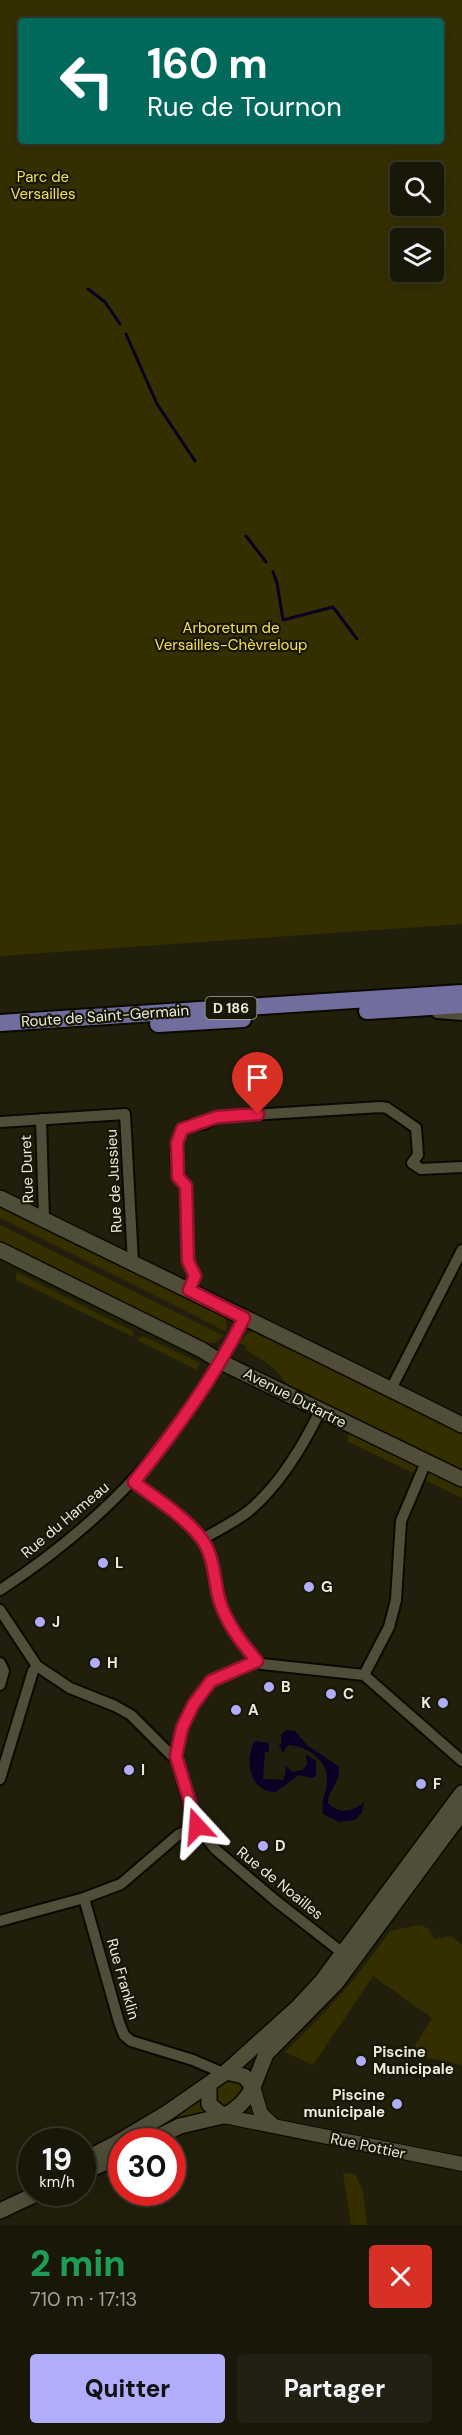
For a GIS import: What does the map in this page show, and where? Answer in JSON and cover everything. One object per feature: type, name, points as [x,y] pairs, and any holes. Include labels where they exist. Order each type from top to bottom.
[{"type":"main road","name":"Route de Saint-Germain","points":[[0,1023],[462,993]]},
{"type":"main road","name":"Route de Saint-Germain","points":[[0,1034],[462,1005]]},
{"type":"main road","points":[[0,1197],[462,1425]]},
{"type":"main road","name":"Avenue Dutartre","points":[[0,1250],[202,1350],[221,1362],[462,1479]]},
{"type":"main road","points":[[96,2154],[167,2113],[209,2084],[298,2007],[344,1954],[462,1793]]},
{"type":"main road","points":[[209,2084],[209,2104],[223,2116],[246,2100],[266,2054],[336,1983],[462,1812]]},
{"type":"main road","points":[[224,2073],[244,2076],[253,2087]]},
{"type":"main road","name":"Rue Pottier","points":[[176,2128],[223,2116]]},
{"type":"main road","points":[[0,2200],[18,2192]]},
{"type":"main road","points":[[0,2211],[18,2202]]},
{"type":"street","points":[[427,1007],[435,1013],[462,1015]]},
{"type":"street","points":[[189,1290],[195,1276],[188,1261],[186,1186],[178,1177],[177,1143],[182,1129],[189,1125],[204,1124],[217,1117],[381,1107],[387,1108],[416,1128],[418,1155],[412,1163],[421,1169],[462,1167]]},
{"type":"street","name":"Rue de Jussieu","points":[[0,1122],[125,1114],[133,1263]]},
{"type":"street","name":"Rue Duret","points":[[41,1119],[44,1219]]},
{"type":"street","points":[[391,1389],[462,1250]]},
{"type":"street","name":"Rue du Hameau","points":[[0,1590],[76,1534],[134,1482],[194,1405],[221,1362],[244,1318]]},
{"type":"street","points":[[202,1539],[253,1507],[284,1473],[320,1411]]},
{"type":"street","points":[[364,1675],[389,1627],[396,1600],[401,1521],[426,1462]]},
{"type":"street","points":[[134,1482],[177,1515],[202,1539],[210,1558],[227,1619],[237,1637],[257,1661],[262,1664],[364,1675],[462,1761]]},
{"type":"street","points":[[0,1610],[37,1666],[70,1689],[116,1706],[131,1715],[171,1755],[176,1756]]},
{"type":"street","name":"Rue de Noailles","points":[[257,1661],[211,1681],[193,1705],[182,1728],[176,1756],[197,1826],[215,1849],[276,1901],[344,1954]]},
{"type":"street","points":[[0,1663],[4,1671],[0,1685]]},
{"type":"street","points":[[0,1779],[33,1671],[37,1666]]},
{"type":"street","points":[[0,1921],[84,1898],[121,1884],[178,1835],[197,1826]]},
{"type":"street","name":"Rue Franklin","points":[[84,1898],[118,2022],[124,2035],[131,2041],[193,2060],[224,2073]]},
{"type":"street","points":[[208,2068],[209,2084]]},
{"type":"street","points":[[253,2087],[261,2114],[274,2126]]},
{"type":"street","name":"Rue Pottier","points":[[223,2116],[462,2164]]},
{"type":"green space","name":"Arboretum de Versailles-Chèvreloup","points":[[0,0],[462,0],[462,924],[0,956]]},
{"type":"green space","points":[[0,1202],[222,1314],[227,1332],[0,1218]]},
{"type":"green space","points":[[0,1225],[224,1336],[215,1343],[204,1343],[0,1241]]},
{"type":"green space","points":[[17,1272],[133,1331],[133,1337],[16,1280]]},
{"type":"green space","points":[[261,1329],[462,1431],[462,1472],[289,1385],[274,1369],[239,1343],[248,1333]]},
{"type":"green space","points":[[143,1336],[200,1363],[196,1370],[137,1340]]},
{"type":"green space","points":[[350,1429],[422,1465],[417,1475],[347,1441]]},
{"type":"green space","points":[[430,1468],[462,1483],[462,1498],[425,1480]]},
{"type":"green space","points":[[419,1925],[428,1928],[434,1939],[451,1936],[462,1945],[462,2065],[410,2054],[432,2018],[373,1976],[313,2065],[285,2052],[341,1994],[390,1931]]},
{"type":"green space","points":[[237,2077],[246,2089],[230,2106],[222,2108],[212,2095],[223,2083]]},
{"type":"green space","points":[[203,2093],[211,2113],[165,2128],[148,2128]]},
{"type":"green space","points":[[343,2173],[355,2174],[363,2191],[367,2225],[351,2225]]},
{"type":"shaded area","points":[[286,1730],[295,1731],[307,1745],[338,1766],[339,1776],[330,1793],[328,1803],[332,1807],[346,1811],[364,1802],[362,1812],[355,1820],[339,1822],[323,1814],[322,1805],[327,1780],[324,1766],[315,1755],[302,1748],[288,1745],[283,1753],[279,1745],[281,1735]]},
{"type":"shaded area","points":[[255,1741],[269,1743],[269,1752],[265,1752],[263,1779],[284,1780],[286,1766],[292,1772],[303,1770],[307,1764],[306,1754],[316,1761],[316,1776],[312,1778],[299,1775],[276,1792],[260,1787],[251,1773],[250,1765],[250,1756]]},
{"type":"waterway","points":[[88,289],[105,302],[120,324]]},
{"type":"waterway","points":[[126,334],[157,404],[195,461]]},
{"type":"waterway","points":[[246,536],[266,562]]},
{"type":"waterway","points":[[273,572],[283,620],[333,607],[357,639]]},
{"type":"place","name":"L","points":[[103,1563]]},
{"type":"place","name":"G","points":[[309,1587]]},
{"type":"place","name":"J","points":[[40,1622]]},
{"type":"place","name":"H","points":[[95,1663]]},
{"type":"place","name":"B","points":[[269,1687]]},
{"type":"place","name":"C","points":[[331,1694]]},
{"type":"place","name":"K","points":[[443,1703]]},
{"type":"place","name":"A","points":[[236,1710]]},
{"type":"place","name":"I","points":[[129,1770]]},
{"type":"place","name":"F","points":[[421,1784]]},
{"type":"place","name":"D","points":[[263,1846]]},
{"type":"place","name":"Piscine Municipale","points":[[361,2061]]},
{"type":"place","name":"Piscine municipale","points":[[397,2104]]},
{"type":"route","points":[[197,1826],[176,1756],[182,1728],[193,1705],[211,1681],[257,1661],[237,1637],[227,1619],[210,1558],[202,1539],[177,1515],[134,1482],[194,1405],[224,1357],[244,1318],[189,1290],[190,1283],[195,1276],[188,1261],[186,1186],[178,1177],[179,1134],[189,1125],[204,1124],[217,1117],[258,1114]]},
{"type":"park label","name":"Parc de Versailles","points":[[43,186]]}]
